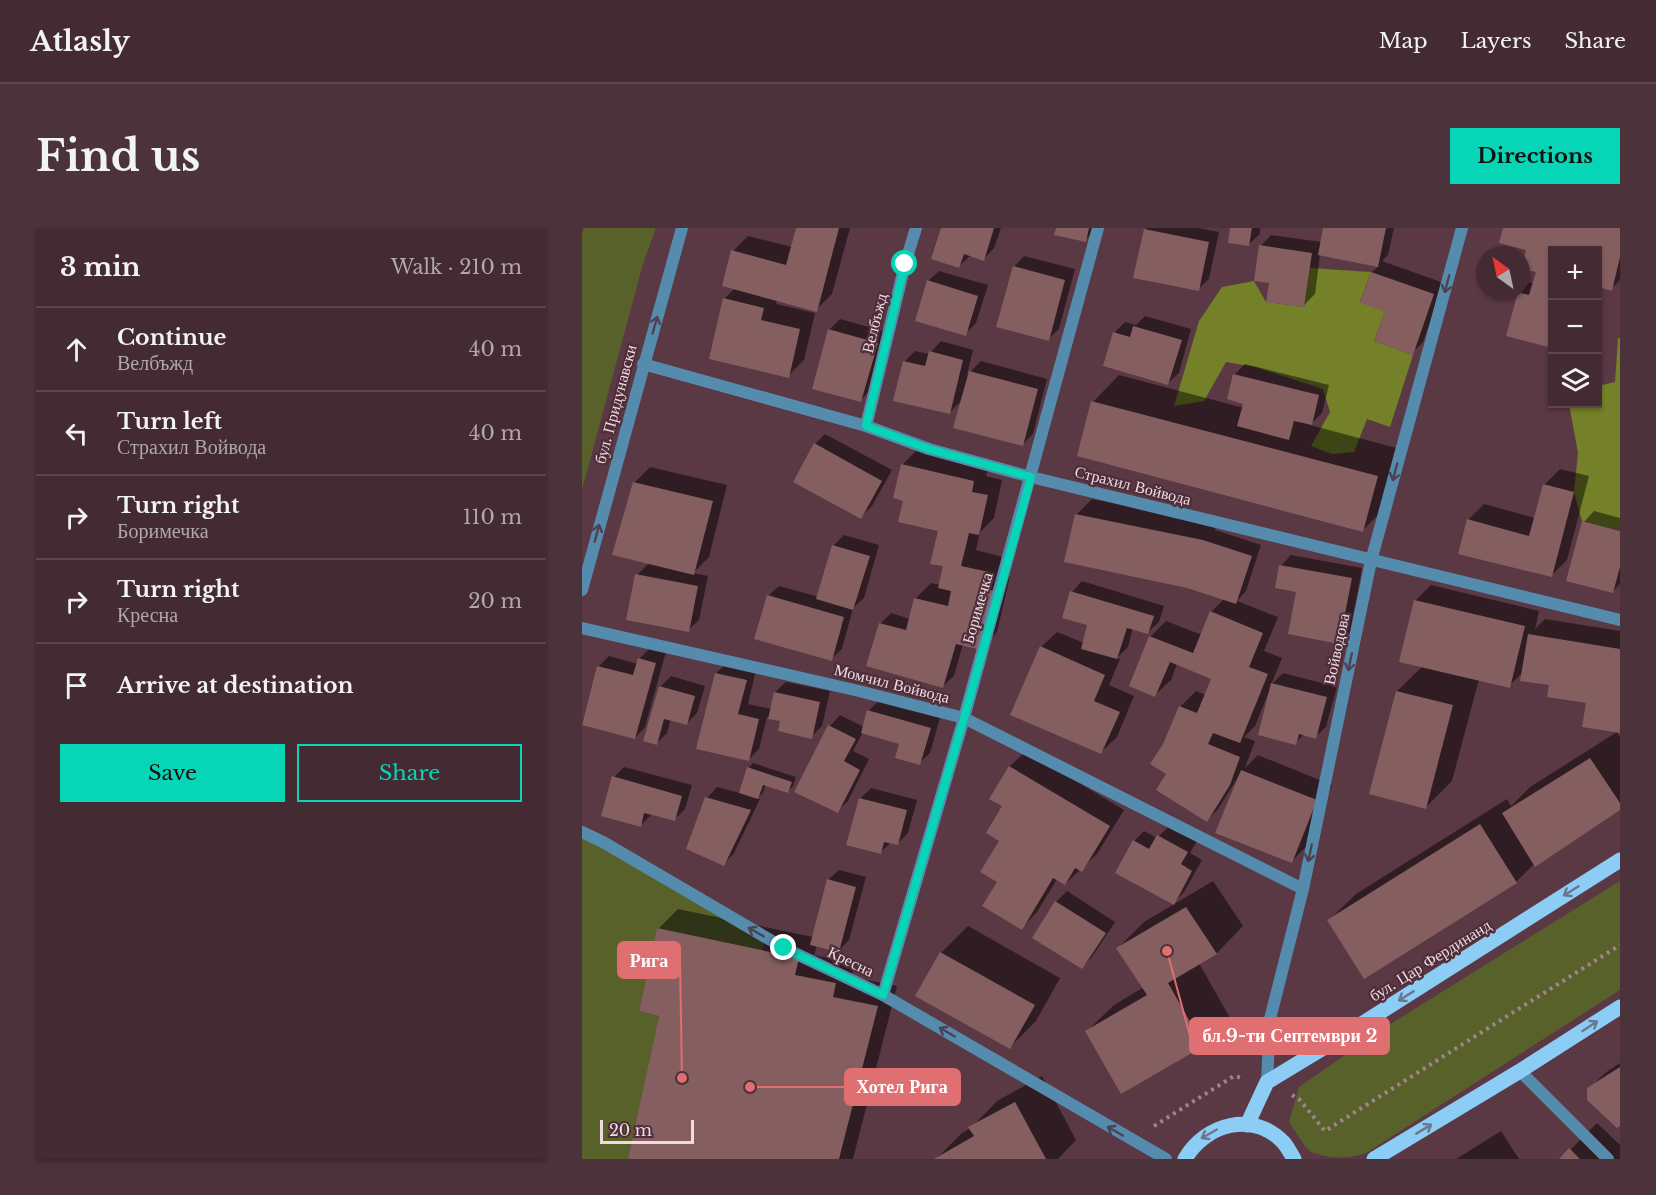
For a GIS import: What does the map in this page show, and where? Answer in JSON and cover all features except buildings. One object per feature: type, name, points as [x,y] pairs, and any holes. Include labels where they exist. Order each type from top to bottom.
[{"type":"main road","name":"бул. Цар Фердинанд","points":[[1267,1082],[1620,860]]},
{"type":"main road","points":[[1374,1159],[1520,1071],[1620,1007]]},
{"type":"main road","points":[[1247,1125],[1267,1082]]},
{"type":"main road","points":[[1185,1159],[1192,1146],[1208,1133],[1227,1125],[1247,1125],[1267,1131],[1284,1143],[1294,1159]]},
{"type":"street","name":"бул. Придунавски","points":[[582,590],[682,228]]},
{"type":"street","name":"Велбъжд","points":[[866,426],[905,264],[916,228]]},
{"type":"street","name":"Боримечка","points":[[883,995],[964,718],[1098,228]]},
{"type":"street","name":"Войводова","points":[[1267,1082],[1270,1019],[1303,889],[1371,561],[1462,228]]},
{"type":"street","name":"Страхил Войвода","points":[[643,364],[866,426],[929,449],[1031,477],[1620,620]]},
{"type":"street","name":"Момчил Войвода","points":[[582,628],[859,691],[964,718],[1303,889]]},
{"type":"street","name":"Кресна","points":[[582,832],[784,948],[883,995],[1166,1159]]},
{"type":"street","points":[[1520,1071],[1608,1159]]},
{"type":"path","points":[[1325,1131],[1620,945]]},
{"type":"green space","points":[[584,228],[656,228],[643,264],[582,490],[582,234]]},
{"type":"green space","points":[[1310,268],[1371,272],[1360,302],[1385,311],[1374,341],[1413,355],[1390,427],[1367,419],[1354,452],[1332,454],[1311,446],[1330,412],[1323,389],[1255,367],[1226,362],[1204,401],[1174,406],[1199,321],[1222,287],[1254,281],[1266,302],[1304,307]]},
{"type":"green space","points":[[1618,338],[1620,338],[1620,531],[1582,521],[1574,492],[1578,453],[1570,408],[1602,408],[1602,385],[1615,382]]},
{"type":"green space","points":[[582,832],[766,937],[762,950],[657,928],[639,1011],[659,1016],[628,1159],[582,1159]]},
{"type":"green space","points":[[1620,881],[1620,990],[1366,1153],[1332,1157],[1311,1152],[1305,1146],[1289,1122],[1299,1087],[1384,1028]]},
{"type":"place","name":"бл.9-ти Септември 2","points":[[1167,951]]},
{"type":"place","name":"Рига","points":[[682,1078]]},
{"type":"place","name":"Хотел Рига","points":[[750,1087]]},
{"type":"route","points":[[784,948],[883,995],[1031,477],[929,449],[866,426],[905,264]]}]
